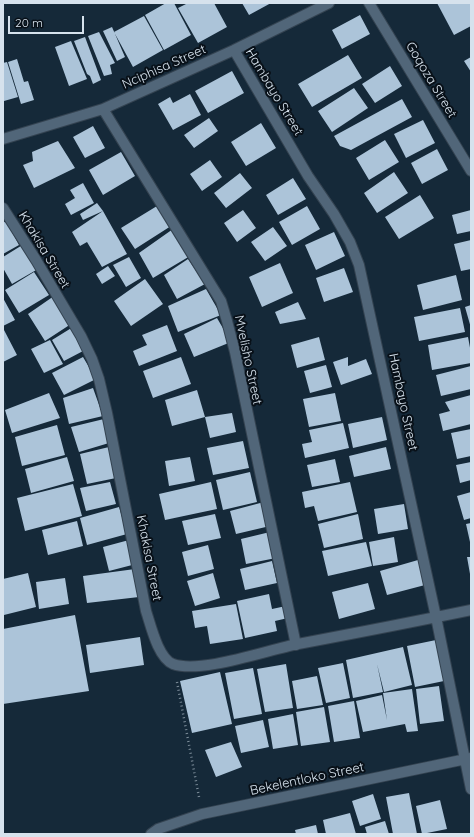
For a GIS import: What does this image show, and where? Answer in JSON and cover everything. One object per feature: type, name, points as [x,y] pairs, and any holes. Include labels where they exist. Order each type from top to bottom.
[{"type":"street","name":"Nciphisa Street","points":[[3,139],[103,109],[234,50],[329,3]]},
{"type":"street","name":"Goqoza Street","points":[[369,3],[471,171]]},
{"type":"street","name":"Hambayo Street","points":[[234,50],[308,176],[334,214],[350,242],[359,266],[468,758],[471,789]]},
{"type":"street","name":"Mvelisho Street","points":[[103,109],[221,302],[235,352],[296,645]]},
{"type":"street","name":"Khakisa Street","points":[[3,208],[81,336],[92,359],[99,379],[107,413],[146,611],[154,636],[163,654],[167,660],[174,664]]},
{"type":"street","points":[[174,664],[190,666],[215,664],[296,645],[471,610]]},
{"type":"street","name":"Bekelentloko Street","points":[[151,834],[165,826],[202,814],[468,758]]},
{"type":"path","points":[[174,664],[202,814]]},
{"type":"building","points":[[166,3],[174,3],[191,35],[164,50],[145,15]]},
{"type":"building","points":[[188,3],[214,3],[227,27],[198,43],[178,8]]},
{"type":"building","points":[[242,3],[271,3],[249,15]]},
{"type":"building","points":[[437,3],[471,3],[471,26],[454,35]]},
{"type":"building","points":[[360,15],[370,34],[342,49],[332,30]]},
{"type":"building","points":[[144,16],[163,50],[133,67],[114,32]]},
{"type":"building","points":[[112,27],[125,57],[117,61],[103,31]]},
{"type":"building","points":[[99,32],[115,63],[110,65],[112,74],[104,76],[88,36]]},
{"type":"building","points":[[85,37],[101,80],[93,84],[90,76],[87,74],[74,41]]},
{"type":"building","points":[[71,41],[87,79],[69,86],[55,47]]},
{"type":"building","points":[[348,55],[362,78],[312,107],[298,84]]},
{"type":"building","points":[[471,57],[471,72],[464,61]]},
{"type":"building","points":[[17,59],[24,82],[28,81],[34,100],[21,104],[8,62]]},
{"type":"building","points":[[7,62],[18,97],[4,101],[3,63]]},
{"type":"building","points":[[390,66],[402,86],[375,103],[362,84]]},
{"type":"building","points":[[232,71],[244,93],[208,113],[195,91]]},
{"type":"building","points":[[354,88],[368,108],[332,132],[318,111]]},
{"type":"building","points":[[190,94],[201,115],[173,130],[158,104],[170,97],[173,103]]},
{"type":"building","points":[[402,99],[412,117],[351,150],[340,146],[334,136]]},
{"type":"building","points":[[209,118],[218,131],[194,148],[184,135]]},
{"type":"building","points":[[423,120],[435,143],[406,158],[394,134]]},
{"type":"building","points":[[261,123],[276,148],[246,166],[231,142]]},
{"type":"building","points":[[93,126],[105,148],[85,158],[73,137]]},
{"type":"building","points":[[385,140],[399,162],[369,180],[356,158]]},
{"type":"building","points":[[58,141],[75,168],[34,188],[23,165],[33,161],[32,152]]},
{"type":"building","points":[[437,149],[448,170],[422,184],[411,163]]},
{"type":"building","points":[[121,152],[135,176],[103,195],[89,170]]},
{"type":"building","points":[[210,160],[222,177],[202,191],[190,174]]},
{"type":"building","points":[[394,172],[408,193],[377,213],[364,193]]},
{"type":"building","points":[[240,173],[252,188],[226,208],[214,193]]},
{"type":"building","points":[[293,178],[306,199],[278,215],[266,195]]},
{"type":"building","points":[[83,183],[94,203],[71,215],[65,204],[75,198],[70,190]]},
{"type":"building","points":[[420,195],[434,218],[399,239],[385,217]]},
{"type":"building","points":[[97,203],[103,211],[83,220],[80,214]]},
{"type":"building","points":[[157,206],[171,226],[135,249],[121,228]]},
{"type":"building","points":[[307,206],[320,229],[292,245],[279,222]]},
{"type":"building","points":[[243,210],[256,228],[237,242],[224,223]]},
{"type":"building","points":[[471,210],[471,231],[457,234],[452,215]]},
{"type":"building","points":[[103,211],[127,254],[102,267],[87,242],[80,246],[72,232]]},
{"type":"building","points":[[6,221],[19,245],[3,254],[3,223]]},
{"type":"building","points":[[273,227],[287,246],[265,261],[251,242]]},
{"type":"building","points":[[173,229],[190,256],[153,278],[139,253]]},
{"type":"building","points":[[334,232],[345,256],[316,270],[305,245]]},
{"type":"building","points":[[471,240],[471,269],[461,271],[454,244]]},
{"type":"building","points":[[24,244],[38,269],[12,284],[3,268],[3,257]]},
{"type":"building","points":[[129,257],[141,278],[126,287],[113,265]]},
{"type":"building","points":[[188,259],[205,284],[177,299],[164,275]]},
{"type":"building","points":[[280,263],[293,293],[262,307],[249,277]]},
{"type":"building","points":[[108,266],[115,276],[102,284],[96,274]]},
{"type":"building","points":[[344,268],[353,292],[324,302],[316,278]]},
{"type":"building","points":[[34,272],[49,295],[19,313],[5,290]]},
{"type":"building","points":[[456,275],[462,300],[423,310],[417,285]]},
{"type":"building","points":[[145,279],[163,304],[131,326],[114,301]]},
{"type":"building","points":[[206,289],[221,315],[178,332],[168,306]]},
{"type":"building","points":[[54,296],[71,324],[45,341],[28,314]]},
{"type":"building","points":[[3,298],[15,320],[3,326]]},
{"type":"building","points":[[298,302],[306,319],[280,324],[275,312]]},
{"type":"building","points":[[471,305],[471,328],[465,307]]},
{"type":"building","points":[[460,308],[465,332],[419,341],[414,317]]},
{"type":"building","points":[[217,318],[231,342],[194,357],[184,334]]},
{"type":"building","points":[[167,325],[177,351],[139,366],[133,351],[147,345],[142,335]]},
{"type":"building","points":[[73,327],[85,350],[64,361],[52,340]]},
{"type":"building","points":[[4,330],[17,355],[3,362],[3,331]]},
{"type":"building","points":[[319,337],[325,360],[297,368],[291,345]]},
{"type":"building","points":[[468,337],[471,363],[432,370],[428,345]]},
{"type":"building","points":[[50,340],[63,364],[44,373],[31,349]]},
{"type":"building","points":[[83,357],[96,379],[64,395],[52,373]]},
{"type":"building","points":[[181,357],[191,384],[153,398],[143,371]]},
{"type":"building","points":[[348,357],[348,366],[366,359],[372,374],[341,385],[333,362]]},
{"type":"building","points":[[326,365],[332,387],[310,393],[304,371]]},
{"type":"building","points":[[471,366],[471,389],[441,396],[436,375]]},
{"type":"building","points":[[93,388],[103,416],[69,424],[63,398]]},
{"type":"building","points":[[197,390],[205,417],[172,426],[165,400]]},
{"type":"building","points":[[49,393],[60,418],[12,433],[5,410]]},
{"type":"building","points":[[335,393],[341,421],[309,427],[303,399]]},
{"type":"building","points":[[471,395],[471,424],[443,431],[439,414],[450,411],[445,402]]},
{"type":"building","points":[[232,413],[236,432],[210,438],[205,417]]},
{"type":"building","points":[[382,417],[387,440],[353,448],[348,424]]},
{"type":"building","points":[[104,419],[109,443],[79,452],[71,427]]},
{"type":"building","points":[[343,423],[349,448],[305,458],[302,444],[312,442],[309,430]]},
{"type":"building","points":[[57,425],[65,455],[22,466],[15,437]]},
{"type":"building","points":[[471,429],[471,456],[457,459],[451,433]]},
{"type":"building","points":[[243,441],[249,468],[213,475],[207,448]]},
{"type":"building","points":[[109,447],[116,478],[87,484],[80,454]]},
{"type":"building","points":[[386,447],[391,469],[354,477],[349,456]]},
{"type":"building","points":[[67,457],[74,481],[31,493],[25,469]]},
{"type":"building","points":[[190,457],[195,481],[169,486],[165,461]]},
{"type":"building","points":[[335,459],[340,482],[312,487],[307,465]]},
{"type":"building","points":[[471,462],[471,480],[460,483],[456,465]]},
{"type":"building","points":[[250,472],[257,502],[223,510],[216,480]]},
{"type":"building","points":[[110,482],[116,504],[86,511],[80,488]]},
{"type":"building","points":[[211,482],[217,509],[165,520],[159,494]]},
{"type":"building","points":[[350,482],[357,512],[318,521],[314,506],[305,508],[302,492]]},
{"type":"building","points":[[73,484],[82,516],[25,531],[17,498]]},
{"type":"building","points":[[471,492],[471,518],[464,520],[457,496]]},
{"type":"building","points":[[264,502],[270,526],[236,534],[230,511]]},
{"type":"building","points":[[404,504],[408,529],[378,534],[374,509]]},
{"type":"building","points":[[119,507],[127,534],[87,545],[80,518]]},
{"type":"building","points":[[215,514],[221,538],[188,545],[182,521]]},
{"type":"building","points":[[358,514],[363,539],[324,548],[318,524]]},
{"type":"building","points":[[77,521],[83,546],[48,555],[42,530]]},
{"type":"building","points":[[471,523],[471,542],[470,542],[466,524]]},
{"type":"building","points":[[270,532],[276,558],[246,564],[241,539]]},
{"type":"building","points":[[394,537],[398,562],[373,566],[369,542]]},
{"type":"building","points":[[129,540],[136,564],[109,571],[103,547]]},
{"type":"building","points":[[366,542],[372,566],[328,576],[322,551]]},
{"type":"building","points":[[208,545],[214,569],[188,576],[182,552]]},
{"type":"building","points":[[467,557],[471,557],[470,574]]},
{"type":"building","points":[[418,560],[425,585],[387,595],[380,571]]},
{"type":"building","points":[[272,561],[277,583],[245,590],[240,569]]},
{"type":"building","points":[[135,569],[139,597],[87,603],[83,576]]},
{"type":"building","points":[[28,573],[36,607],[4,615],[3,579]]},
{"type":"building","points":[[213,573],[220,598],[195,606],[187,581]]},
{"type":"building","points":[[65,578],[69,604],[39,609],[36,582]]},
{"type":"building","points":[[368,583],[375,609],[339,619],[332,592]]},
{"type":"building","points":[[269,594],[272,609],[286,606],[288,618],[275,621],[277,631],[245,638],[237,601]]},
{"type":"building","points":[[236,604],[243,639],[210,644],[207,626],[195,628],[192,611]]},
{"type":"building","points":[[75,615],[89,691],[3,704],[3,629]]},
{"type":"building","points":[[140,637],[144,665],[90,673],[86,645]]},
{"type":"building","points":[[436,640],[444,681],[415,687],[407,646]]},
{"type":"building","points":[[403,647],[412,685],[384,692],[377,664],[383,692],[353,698],[346,660]]},
{"type":"building","points":[[343,663],[350,698],[326,703],[318,668]]},
{"type":"building","points":[[286,664],[293,708],[265,712],[257,669]]},
{"type":"building","points":[[253,668],[262,714],[234,719],[225,673]]},
{"type":"building","points":[[220,672],[232,724],[192,733],[180,681]]},
{"type":"building","points":[[317,676],[323,705],[297,709],[292,681]]},
{"type":"building","points":[[439,686],[444,721],[420,724],[416,689]]},
{"type":"building","points":[[412,689],[418,731],[407,732],[405,724],[363,732],[356,701],[382,695],[387,720],[383,693]]},
{"type":"building","points":[[354,701],[360,738],[334,742],[328,706]]},
{"type":"building","points":[[324,707],[330,742],[301,746],[296,712]]},
{"type":"building","points":[[293,714],[298,745],[273,749],[268,719]]},
{"type":"building","points":[[263,720],[269,747],[241,753],[235,726]]},
{"type":"building","points":[[231,742],[242,767],[216,777],[205,750]]},
{"type":"building","points":[[409,793],[417,834],[393,834],[386,797]]},
{"type":"building","points":[[373,794],[381,819],[360,826],[352,801]]},
{"type":"building","points":[[440,800],[447,829],[422,834],[416,806]]},
{"type":"building","points":[[350,813],[356,834],[326,834],[323,820]]},
{"type":"building","points":[[385,821],[389,834],[367,834],[365,827]]},
{"type":"building","points":[[316,825],[318,834],[296,834],[295,830]]}]
